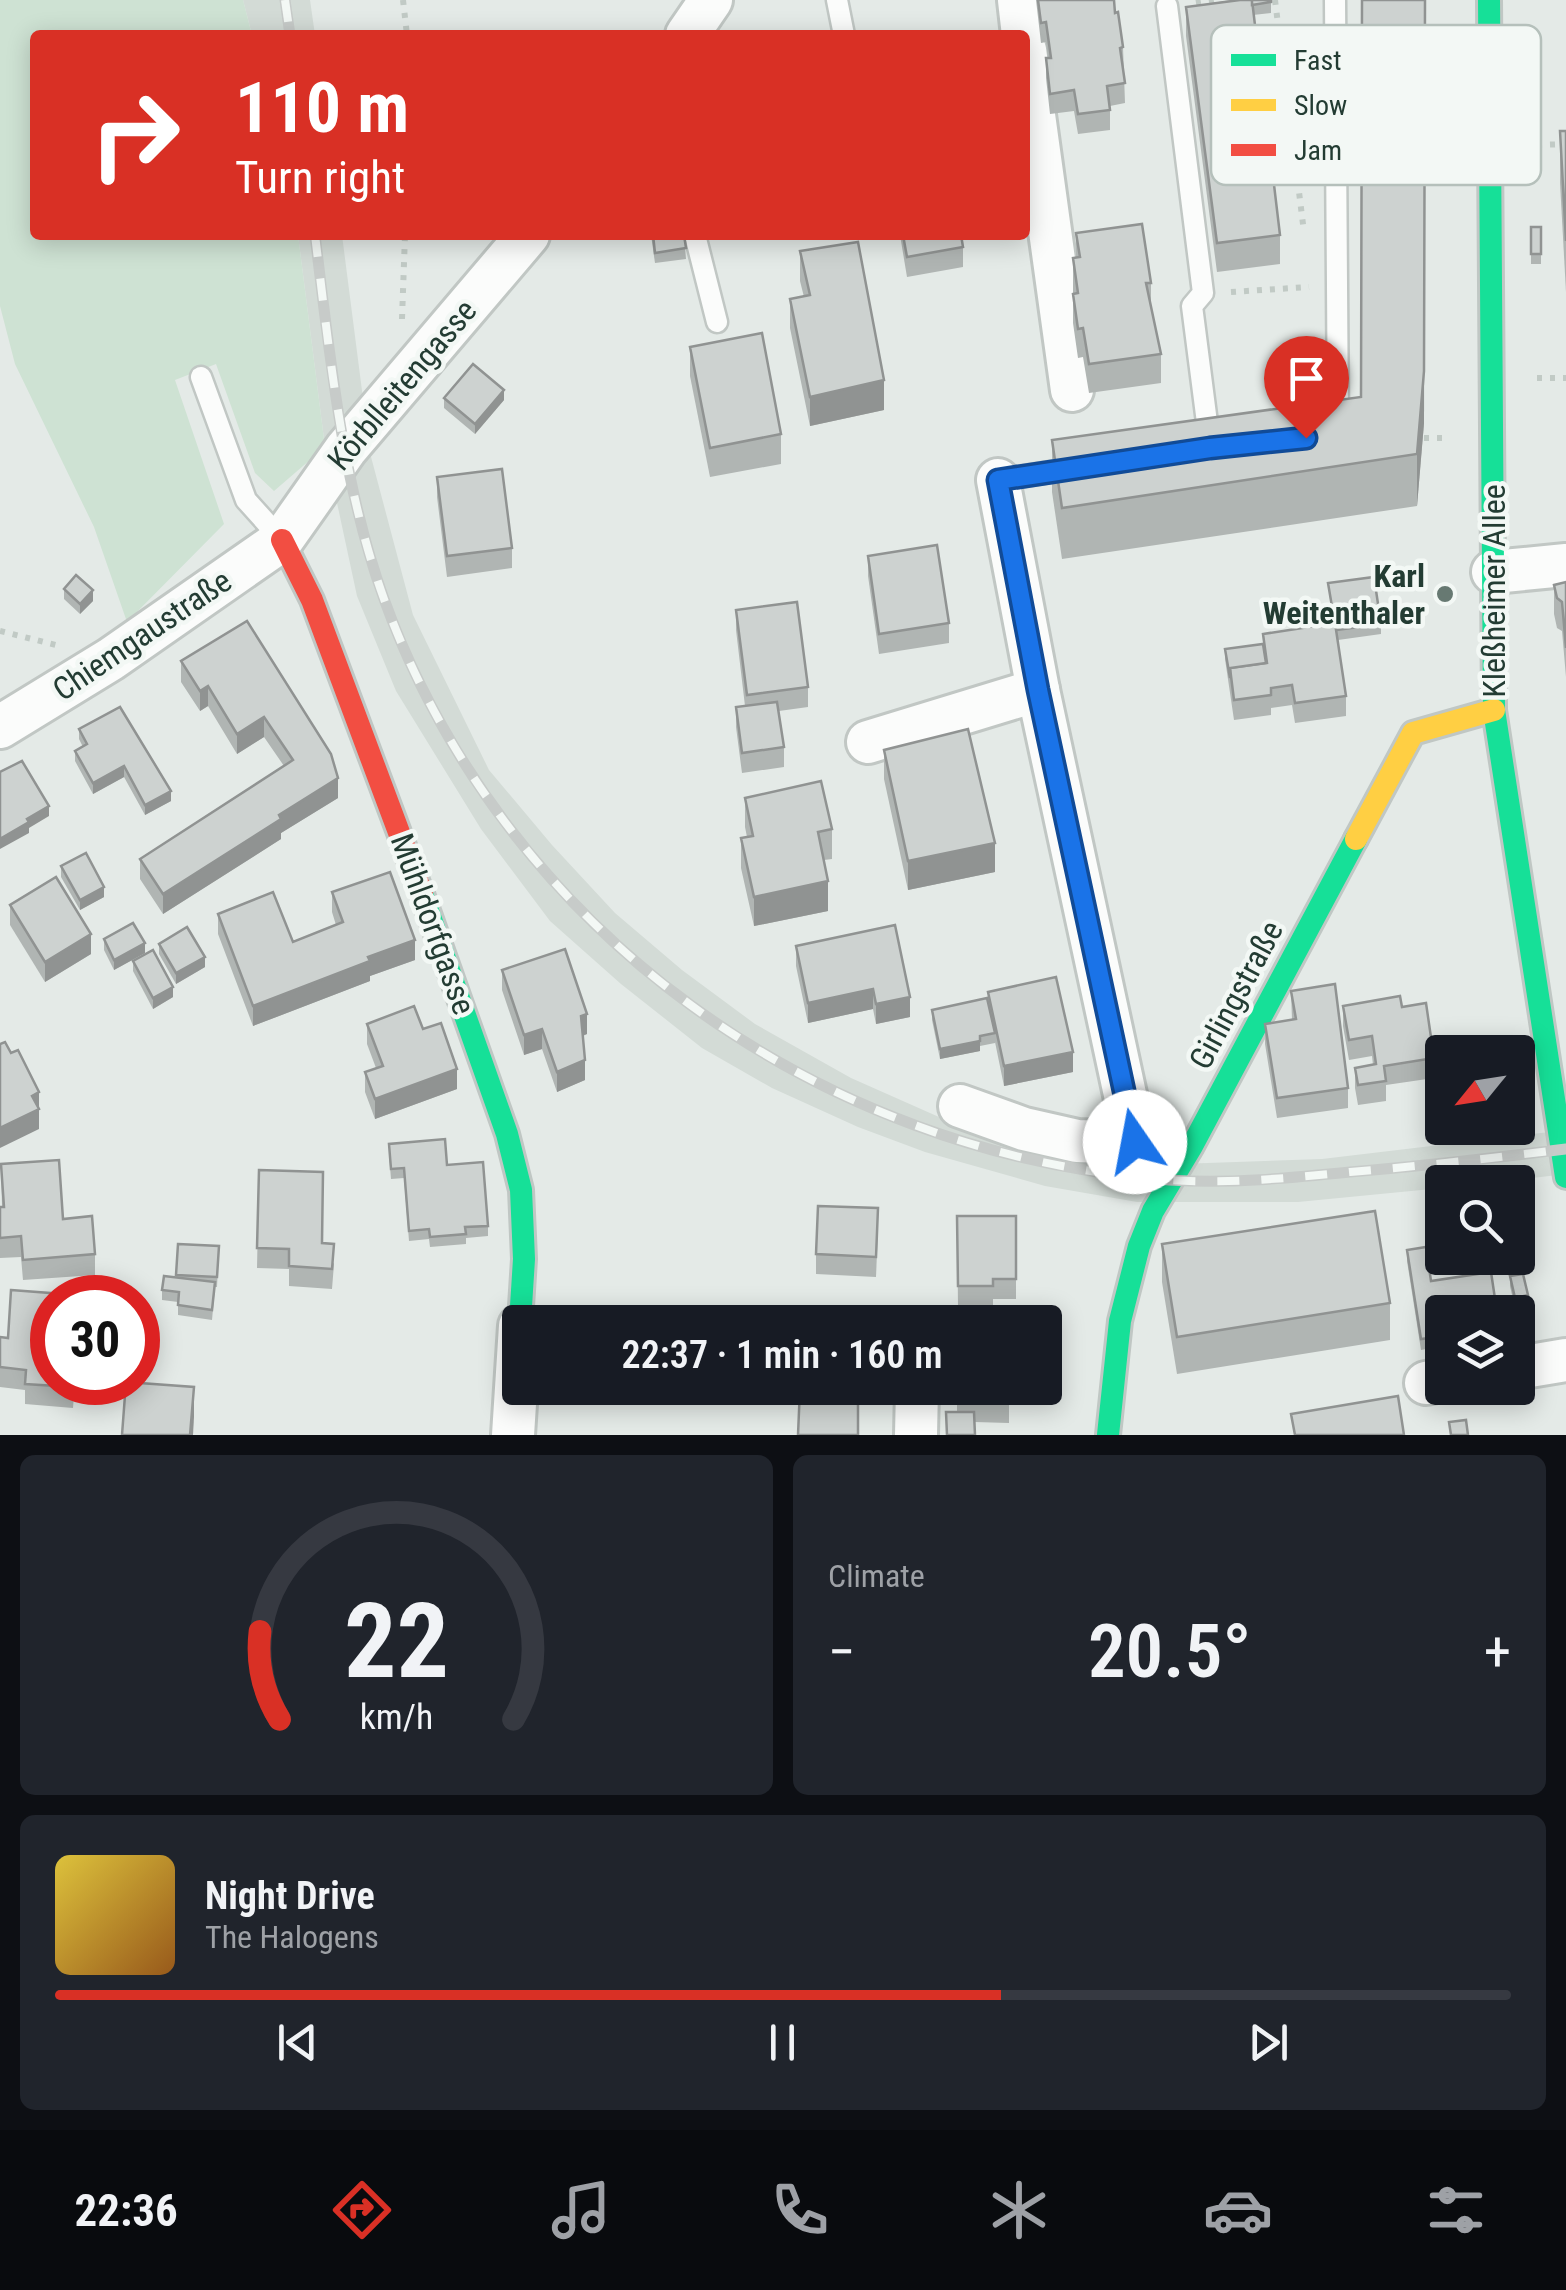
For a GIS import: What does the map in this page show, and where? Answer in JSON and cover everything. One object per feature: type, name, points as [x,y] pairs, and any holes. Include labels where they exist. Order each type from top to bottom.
[{"type":"street","points":[[690,30],[711,0]]},
{"type":"street","points":[[1019,0],[1022,30]]},
{"type":"street","name":"Kleßheimer Allee","points":[[1490,0],[1490,25]]},
{"type":"street","points":[[1030,86],[1072,390]]},
{"type":"street","name":"Kleßheimer Allee","points":[[1491,185],[1494,710],[1566,1177]]},
{"type":"street","name":"Körblleitengasse","points":[[282,540],[330,470],[524,240]]},
{"type":"street","points":[[998,480],[1038,690],[1135,1142]]},
{"type":"street","name":"Chiemgaustraße","points":[[0,727],[110,659],[282,540]]},
{"type":"street","name":"Mühldorfgasse","points":[[282,540],[312,600],[377,768],[506,1134],[521,1190],[521,1305]]},
{"type":"street","points":[[1494,572],[1566,565]]},
{"type":"street","points":[[868,742],[1038,690]]},
{"type":"street","name":"Girlingstraße","points":[[1108,1435],[1112,1362],[1128,1278],[1158,1202],[1192,1146],[1413,733],[1494,710]]},
{"type":"street","points":[[960,1106],[1024,1129],[1077,1141],[1192,1146]]},
{"type":"street","points":[[1535,1365],[1566,1360]]},
{"type":"street","name":"Mühldorfgasse","points":[[514,1435],[516,1405]]},
{"type":"street","points":[[916,1435],[917,1405]]},
{"type":"lane","points":[[837,0],[843,30]]},
{"type":"lane","points":[[1335,0],[1335,25]]},
{"type":"lane","points":[[1167,6],[1203,293],[1192,306],[1210,448]]},
{"type":"lane","points":[[1332,185],[1328,436],[1361,432]]},
{"type":"lane","points":[[695,240],[717,322]]},
{"type":"lane","points":[[201,377],[246,500],[282,540]]},
{"type":"lane","points":[[998,480],[1094,466]]},
{"type":"path","points":[[403,0],[406,30]]},
{"type":"path","points":[[1275,0],[1278,25]]},
{"type":"path","points":[[1298,185],[1306,248]]},
{"type":"path","points":[[400,386],[404,240]]},
{"type":"path","points":[[1203,293],[1311,287],[1308,268]]},
{"type":"shaded area","points":[[243,0],[310,0],[314,30],[251,30]]},
{"type":"shaded area","points":[[299,240],[343,240],[370,453],[413,615],[489,770],[615,913],[682,970],[755,1024],[851,1078],[948,1121],[1150,1165],[1322,1159],[1440,1145],[1535,1145],[1535,1134],[1566,1130],[1566,1174],[1535,1178],[1535,1165],[1425,1165],[1425,1190],[1298,1202],[1137,1202],[1045,1186],[925,1152],[772,1088],[702,1048],[550,921],[481,829],[396,691],[357,596],[325,447]]},
{"type":"green space","points":[[0,0],[243,0],[251,30],[30,30],[30,240],[299,240],[325,447],[274,491],[255,473],[216,364],[175,380],[224,524],[127,622],[94,527],[15,364],[0,306]]},
{"type":"building","points":[[1038,0],[1114,0],[1125,83],[1107,86],[1110,110],[1078,114],[1074,90],[1050,94],[1046,58],[1051,58]]},
{"type":"building","points":[[1252,0],[1255,25],[1211,25],[1211,185],[1274,185],[1280,235],[1217,243],[1186,7]]},
{"type":"building","points":[[1252,0],[1271,0],[1271,2],[1252,5]]},
{"type":"building","points":[[1362,0],[1425,0],[1425,25],[1362,25]]},
{"type":"building","points":[[1560,131],[1566,131],[1566,241]]},
{"type":"building","points":[[1362,185],[1425,185],[1424,371],[1417,454],[1062,508],[1052,440],[1361,397]]},
{"type":"building","points":[[1142,224],[1151,283],[1146,283],[1161,354],[1089,364],[1073,294],[1078,293],[1073,258],[1080,257],[1076,233]]},
{"type":"building","points":[[1531,227],[1541,227],[1541,254],[1531,254]]},
{"type":"building","points":[[654,240],[685,240],[686,248],[655,253]]},
{"type":"building","points":[[904,240],[962,240],[963,247],[907,257]]},
{"type":"building","points":[[858,242],[884,380],[810,397],[790,299],[810,295],[800,251]]},
{"type":"building","points":[[762,333],[781,434],[710,448],[690,347]]},
{"type":"building","points":[[473,364],[504,390],[475,424],[444,398]]},
{"type":"building","points":[[502,469],[512,548],[447,556],[437,477]]},
{"type":"building","points":[[937,545],[949,623],[879,634],[868,556]]},
{"type":"building","points":[[76,575],[93,590],[80,604],[64,589]]},
{"type":"building","points":[[1374,577],[1381,624],[1336,630],[1328,583]]},
{"type":"building","points":[[1566,582],[1566,648],[1562,602],[1554,585]]},
{"type":"building","points":[[797,602],[808,687],[747,695],[736,610]]},
{"type":"building","points":[[247,621],[331,754],[338,778],[163,894],[140,859],[293,760],[264,717],[237,734],[208,686],[200,691],[181,661]]},
{"type":"building","points":[[1335,623],[1346,696],[1295,703],[1292,685],[1271,688],[1271,695],[1234,700],[1230,668],[1267,663],[1263,634]]},
{"type":"building","points":[[1263,644],[1266,663],[1230,668],[1230,678],[1225,649]]},
{"type":"building","points":[[777,702],[784,747],[742,753],[736,707]]},
{"type":"building","points":[[120,707],[171,791],[145,805],[124,766],[93,783],[75,751],[87,744],[79,729]]},
{"type":"building","points":[[968,729],[995,843],[908,861],[884,750]]},
{"type":"building","points":[[22,761],[49,806],[0,839],[0,772]]},
{"type":"building","points":[[821,781],[832,829],[818,832],[828,881],[754,897],[741,838],[753,836],[745,798]]},
{"type":"building","points":[[86,853],[104,887],[80,900],[61,866]]},
{"type":"building","points":[[390,872],[415,940],[253,1006],[218,914],[273,892],[293,942],[343,922],[332,892]]},
{"type":"building","points":[[56,877],[91,934],[45,962],[10,905]]},
{"type":"building","points":[[133,923],[145,943],[114,960],[104,939]]},
{"type":"building","points":[[895,925],[910,997],[876,1004],[873,989],[808,1003],[796,946]]},
{"type":"building","points":[[187,927],[205,957],[176,973],[159,944]]},
{"type":"building","points":[[565,949],[587,1014],[581,1016],[585,1060],[557,1072],[542,1029],[524,1035],[502,970]]},
{"type":"building","points":[[153,950],[173,987],[153,998],[133,961]]},
{"type":"building","points":[[1056,977],[1073,1052],[1004,1066],[988,992]]},
{"type":"building","points":[[1335,984],[1348,1088],[1277,1098],[1265,1024],[1296,1019],[1291,991]]},
{"type":"building","points":[[1400,996],[1402,1007],[1426,1003],[1431,1035],[1425,1035],[1425,1059],[1384,1066],[1386,1081],[1358,1085],[1355,1068],[1376,1064],[1372,1036],[1349,1040],[1343,1006]]},
{"type":"building","points":[[987,998],[995,1033],[980,1036],[980,1041],[940,1049],[932,1010]]},
{"type":"building","points":[[414,1006],[423,1029],[441,1023],[457,1069],[375,1099],[365,1072],[383,1066],[367,1024]]},
{"type":"building","points":[[5,1042],[11,1053],[18,1050],[39,1092],[32,1096],[39,1109],[0,1128],[0,1044]]},
{"type":"building","points":[[445,1139],[447,1165],[483,1162],[488,1226],[465,1227],[466,1234],[430,1237],[429,1229],[409,1231],[404,1168],[391,1169],[389,1144]]},
{"type":"building","points":[[59,1160],[63,1219],[92,1216],[95,1254],[23,1260],[21,1236],[0,1238],[0,1207],[4,1207],[1,1164]]},
{"type":"building","points":[[259,1170],[323,1172],[322,1243],[334,1244],[332,1269],[289,1266],[289,1249],[257,1248]]},
{"type":"building","points":[[818,1206],[878,1208],[876,1257],[816,1254]]},
{"type":"building","points":[[1375,1211],[1390,1303],[1177,1337],[1162,1244]]},
{"type":"building","points":[[957,1216],[1016,1216],[1016,1279],[993,1279],[993,1286],[958,1286]]},
{"type":"building","points":[[178,1244],[219,1246],[217,1277],[176,1275]]},
{"type":"building","points":[[1425,1247],[1425,1275],[1430,1275],[1431,1281],[1491,1275],[1494,1295],[1425,1295],[1425,1338],[1421,1339],[1407,1250]]},
{"type":"building","points":[[1523,1275],[1528,1295],[1514,1295],[1510,1276]]},
{"type":"building","points":[[164,1276],[215,1282],[212,1310],[178,1305],[179,1292],[162,1290]]},
{"type":"building","points":[[11,1290],[30,1291],[30,1384],[25,1384],[26,1370],[0,1367],[0,1337],[8,1338]]},
{"type":"building","points":[[160,1384],[194,1387],[190,1435],[122,1435],[124,1405],[160,1405]]},
{"type":"building","points":[[1398,1396],[1404,1435],[1295,1435],[1291,1414]]},
{"type":"building","points":[[799,1405],[858,1405],[858,1435],[798,1435]]},
{"type":"building","points":[[946,1412],[974,1412],[975,1435],[947,1435]]},
{"type":"building","points":[[1466,1420],[1468,1435],[1451,1435],[1449,1422]]},
{"type":"railway","points":[[285,0],[289,30]]},
{"type":"railway","points":[[316,240],[339,419],[358,510],[384,599],[438,719],[508,827],[593,923],[691,1005],[799,1073],[916,1126],[1040,1162],[1169,1180],[1237,1181],[1566,1149]]},
{"type":"traffic: fast","points":[[1489,0],[1489,25]]},
{"type":"traffic: fast","points":[[1490,185],[1494,710],[1566,1177]]},
{"type":"traffic: fast","points":[[1108,1435],[1120,1321],[1139,1246],[1153,1211],[1192,1146],[1356,839]]},
{"type":"traffic: fast","points":[[422,894],[507,1134],[521,1190],[521,1305]]},
{"type":"traffic: slow","points":[[1356,839],[1413,733],[1494,710]]},
{"type":"traffic: jam","points":[[282,540],[312,600],[422,894]]},
{"type":"place","name":"Karl Weitenthaler","points":[[1445,594]]},
{"type":"route","points":[[1135,1142],[1038,690],[998,480],[1210,448],[1306,438]]}]
